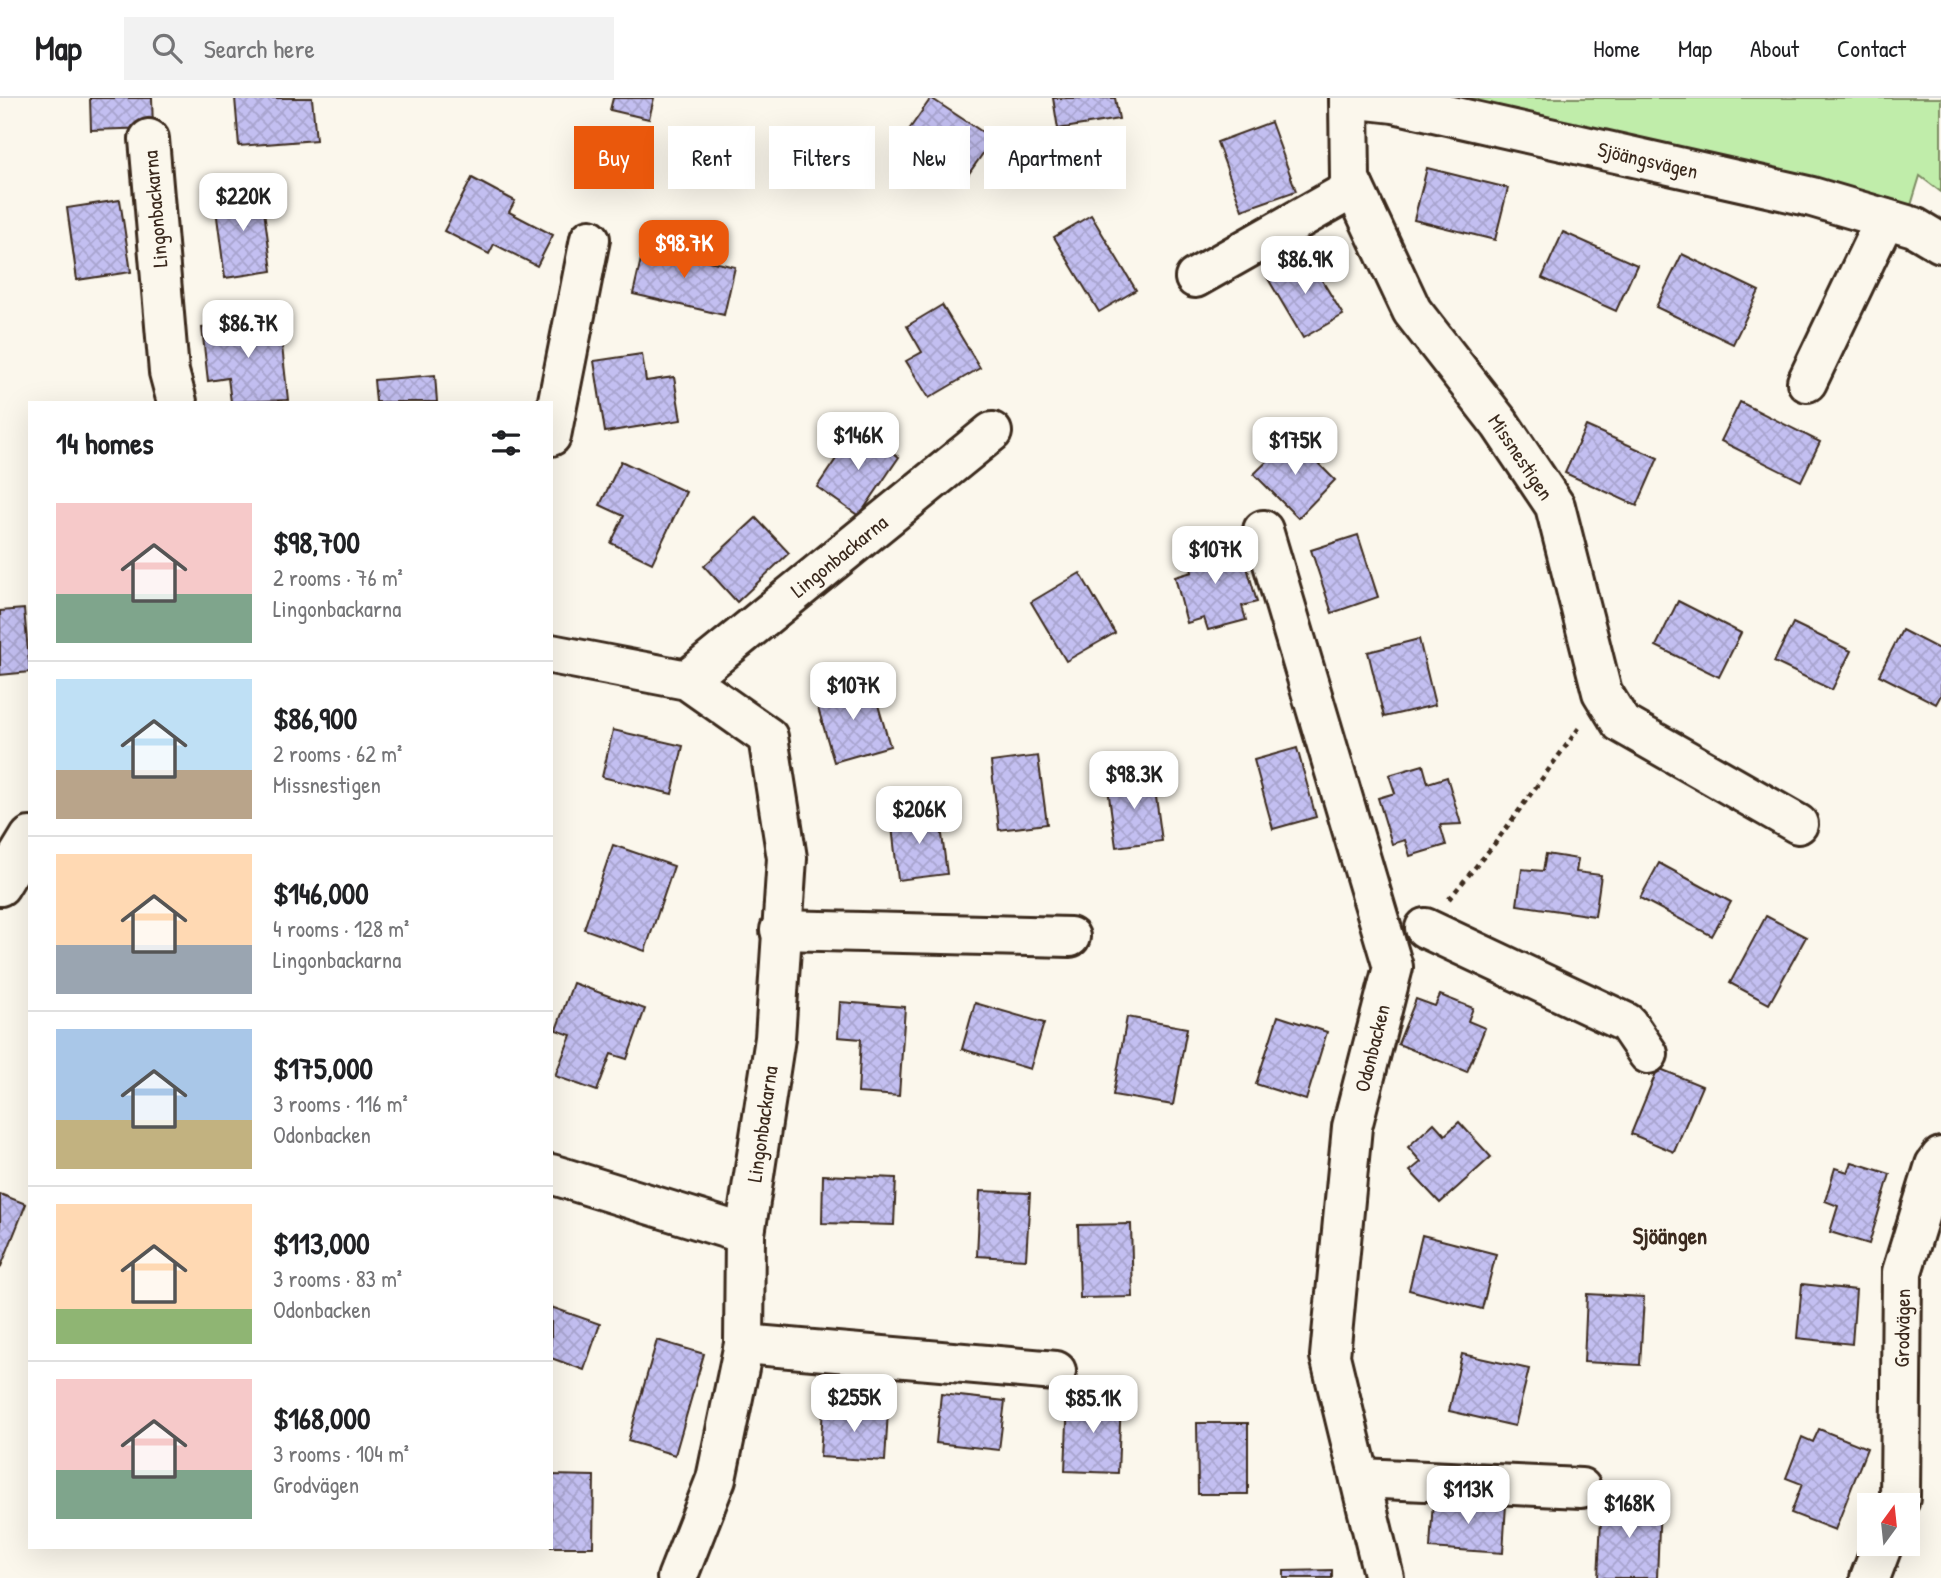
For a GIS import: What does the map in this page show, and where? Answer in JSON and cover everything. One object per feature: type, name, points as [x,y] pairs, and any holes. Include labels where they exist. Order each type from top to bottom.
[{"type":"street","name":"Missnestigen","points":[[1349,98],[1350,179],[1412,311],[1500,424],[1555,506],[1602,692],[1621,723],[1798,824]]},
{"type":"street","name":"Sjöängsvägen","points":[[1349,98],[1394,103],[1812,197],[1914,228],[1941,243]]},
{"type":"street","name":"Lingonbackarna","points":[[149,139],[169,372],[177,401]]},
{"type":"street","points":[[1195,278],[1354,188]]},
{"type":"street","points":[[1807,382],[1885,219]]},
{"type":"street","points":[[553,426],[590,239]]},
{"type":"street","name":"Lingonbackarna","points":[[687,680],[992,432]]},
{"type":"street","name":"Odonbacken","points":[[1263,530],[1393,967],[1352,1127],[1330,1356],[1384,1578]]},
{"type":"street","name":"Lingonbackarna","points":[[553,654],[687,680],[768,737],[787,858],[780,930],[775,1038],[745,1234],[744,1344],[716,1479],[677,1578]]},
{"type":"street","points":[[0,886],[28,840]]},
{"type":"street","points":[[1425,928],[1627,1023],[1648,1054]]},
{"type":"street","points":[[780,930],[1070,937]]},
{"type":"street","name":"Grodvägen","points":[[1900,1493],[1902,1272],[1935,1166],[1941,1157]]},
{"type":"street","points":[[553,1175],[745,1234]]},
{"type":"street","points":[[744,1344],[1056,1371]]},
{"type":"street","points":[[1360,1478],[1581,1488]]},
{"type":"street","points":[[1870,1578],[1878,1556]]},
{"type":"path","points":[[1425,928],[1496,842],[1578,731],[1602,692]]},
{"type":"green space","points":[[1349,98],[1941,98],[1941,192],[1920,176],[1905,225]]},
{"type":"building","points":[[90,98],[152,98],[153,128],[91,130]]},
{"type":"building","points":[[235,98],[312,98],[316,140],[239,146]]},
{"type":"building","points":[[613,98],[654,98],[649,119],[610,110]]},
{"type":"building","points":[[931,98],[984,133],[984,152],[970,172],[970,126],[912,126]]},
{"type":"building","points":[[1053,98],[1115,98],[1119,119],[1076,126],[1058,126]]},
{"type":"building","points":[[1271,122],[1296,191],[1242,210],[1217,142]]},
{"type":"building","points":[[1427,168],[1508,188],[1495,240],[1414,220]]},
{"type":"building","points":[[472,178],[515,201],[509,212],[553,235],[537,266],[494,244],[489,254],[444,231]]},
{"type":"building","points":[[261,188],[272,271],[225,278],[214,194]]},
{"type":"building","points":[[120,200],[131,272],[77,280],[67,208]]},
{"type":"building","points":[[1091,215],[1136,290],[1099,312],[1054,237]]},
{"type":"building","points":[[1563,232],[1637,265],[1616,311],[1542,278]]},
{"type":"building","points":[[644,246],[735,267],[724,315],[633,294]]},
{"type":"building","points":[[1306,254],[1343,315],[1303,338],[1267,277]]},
{"type":"building","points":[[1682,254],[1759,291],[1733,344],[1656,307]]},
{"type":"building","points":[[942,305],[980,368],[929,398],[906,361],[922,352],[907,326]]},
{"type":"building","points":[[279,319],[288,400],[231,401],[228,378],[208,381],[202,328]]},
{"type":"building","points":[[642,354],[646,381],[674,377],[681,420],[605,432],[594,361]]},
{"type":"building","points":[[435,375],[437,401],[376,401],[374,380]]},
{"type":"building","points":[[1740,402],[1820,442],[1801,481],[1721,441]]},
{"type":"building","points":[[1586,426],[1658,458],[1637,506],[1565,473]]},
{"type":"building","points":[[857,428],[899,457],[859,516],[817,487]]},
{"type":"building","points":[[1292,437],[1335,480],[1298,518],[1254,474]]},
{"type":"building","points":[[621,461],[686,492],[652,563],[611,543],[624,516],[600,505]]},
{"type":"building","points":[[756,518],[789,553],[737,602],[704,566]]},
{"type":"building","points":[[1358,535],[1378,597],[1332,613],[1311,550]]},
{"type":"building","points":[[1219,539],[1225,558],[1243,553],[1257,602],[1242,606],[1246,620],[1208,630],[1204,618],[1187,623],[1175,577],[1192,572],[1186,549]]},
{"type":"building","points":[[1080,573],[1115,633],[1066,661],[1031,602]]},
{"type":"building","points":[[1678,601],[1741,633],[1719,677],[1656,646]]},
{"type":"building","points":[[24,609],[28,672],[0,675],[0,611]]},
{"type":"building","points":[[1793,623],[1851,651],[1832,690],[1774,662]]},
{"type":"building","points":[[1902,630],[1941,650],[1941,695],[1936,704],[1879,675]]},
{"type":"building","points":[[1419,639],[1435,705],[1384,717],[1368,652]]},
{"type":"building","points":[[871,681],[890,746],[834,762],[815,698]]},
{"type":"building","points":[[613,730],[683,746],[672,794],[602,777]]},
{"type":"building","points":[[1297,748],[1316,817],[1273,829],[1254,760]]},
{"type":"building","points":[[1038,756],[1047,824],[999,830],[991,762]]},
{"type":"building","points":[[1423,765],[1428,783],[1447,777],[1461,824],[1440,825],[1446,845],[1410,856],[1405,840],[1392,844],[1378,798],[1395,793],[1389,775]]},
{"type":"building","points":[[1153,775],[1162,841],[1116,847],[1107,781]]},
{"type":"building","points":[[939,811],[947,874],[898,880],[891,817]]},
{"type":"building","points":[[613,845],[674,866],[645,951],[584,929]]},
{"type":"building","points":[[1546,854],[1578,859],[1576,872],[1601,875],[1595,916],[1517,905],[1522,869],[1543,871]]},
{"type":"building","points":[[1659,863],[1731,902],[1712,936],[1640,898]]},
{"type":"building","points":[[1766,916],[1806,937],[1769,1004],[1730,983]]},
{"type":"building","points":[[573,983],[645,1009],[627,1059],[611,1054],[597,1091],[555,1076],[571,1035],[556,1030]]},
{"type":"building","points":[[1440,995],[1473,1008],[1468,1021],[1485,1028],[1467,1072],[1398,1044],[1416,999],[1435,1006]]},
{"type":"building","points":[[840,1002],[905,1007],[899,1096],[858,1093],[861,1039],[838,1037]]},
{"type":"building","points":[[975,1003],[1044,1023],[1030,1069],[962,1049]]},
{"type":"building","points":[[1278,1016],[1327,1032],[1306,1100],[1256,1084]]},
{"type":"building","points":[[1127,1017],[1187,1028],[1173,1105],[1113,1095]]},
{"type":"building","points":[[1658,1068],[1702,1086],[1674,1152],[1631,1134]]},
{"type":"building","points":[[1459,1122],[1491,1157],[1440,1203],[1410,1171],[1421,1162],[1408,1147],[1434,1123],[1445,1135]]},
{"type":"building","points":[[1852,1162],[1890,1174],[1869,1244],[1830,1232],[1838,1206],[1825,1201],[1835,1168],[1848,1172]]},
{"type":"building","points":[[823,1175],[896,1178],[894,1225],[822,1223]]},
{"type":"building","points":[[980,1191],[1030,1193],[1026,1259],[977,1256]]},
{"type":"building","points":[[0,1194],[26,1204],[0,1269]]},
{"type":"building","points":[[1131,1224],[1133,1297],[1080,1298],[1078,1225]]},
{"type":"building","points":[[1422,1235],[1496,1254],[1482,1309],[1409,1290]]},
{"type":"building","points":[[1802,1284],[1856,1290],[1852,1344],[1797,1338]]},
{"type":"building","points":[[1587,1294],[1644,1297],[1640,1365],[1584,1362]]},
{"type":"building","points":[[553,1308],[600,1324],[584,1370],[553,1359]]},
{"type":"building","points":[[657,1340],[704,1354],[675,1455],[628,1441]]},
{"type":"building","points":[[1462,1354],[1529,1369],[1515,1426],[1449,1411]]},
{"type":"building","points":[[941,1394],[1005,1401],[999,1450],[936,1443]]},
{"type":"building","points":[[1068,1398],[1121,1399],[1118,1473],[1065,1471]]},
{"type":"building","points":[[823,1407],[888,1411],[885,1461],[820,1457]]},
{"type":"building","points":[[1197,1423],[1248,1423],[1248,1494],[1198,1494]]},
{"type":"building","points":[[1819,1429],[1867,1448],[1835,1530],[1791,1513],[1802,1484],[1786,1478],[1802,1437],[1813,1442]]},
{"type":"building","points":[[553,1475],[594,1476],[593,1547],[553,1547]]},
{"type":"building","points":[[1433,1500],[1506,1504],[1503,1553],[1430,1548]]},
{"type":"building","points":[[1602,1500],[1660,1503],[1657,1578],[1598,1578]]},
{"type":"building","points":[[1332,1570],[1332,1578],[1284,1578],[1284,1571]]},
{"type":"district","name":"Sjöängen","points":[[1670,1235]]}]
